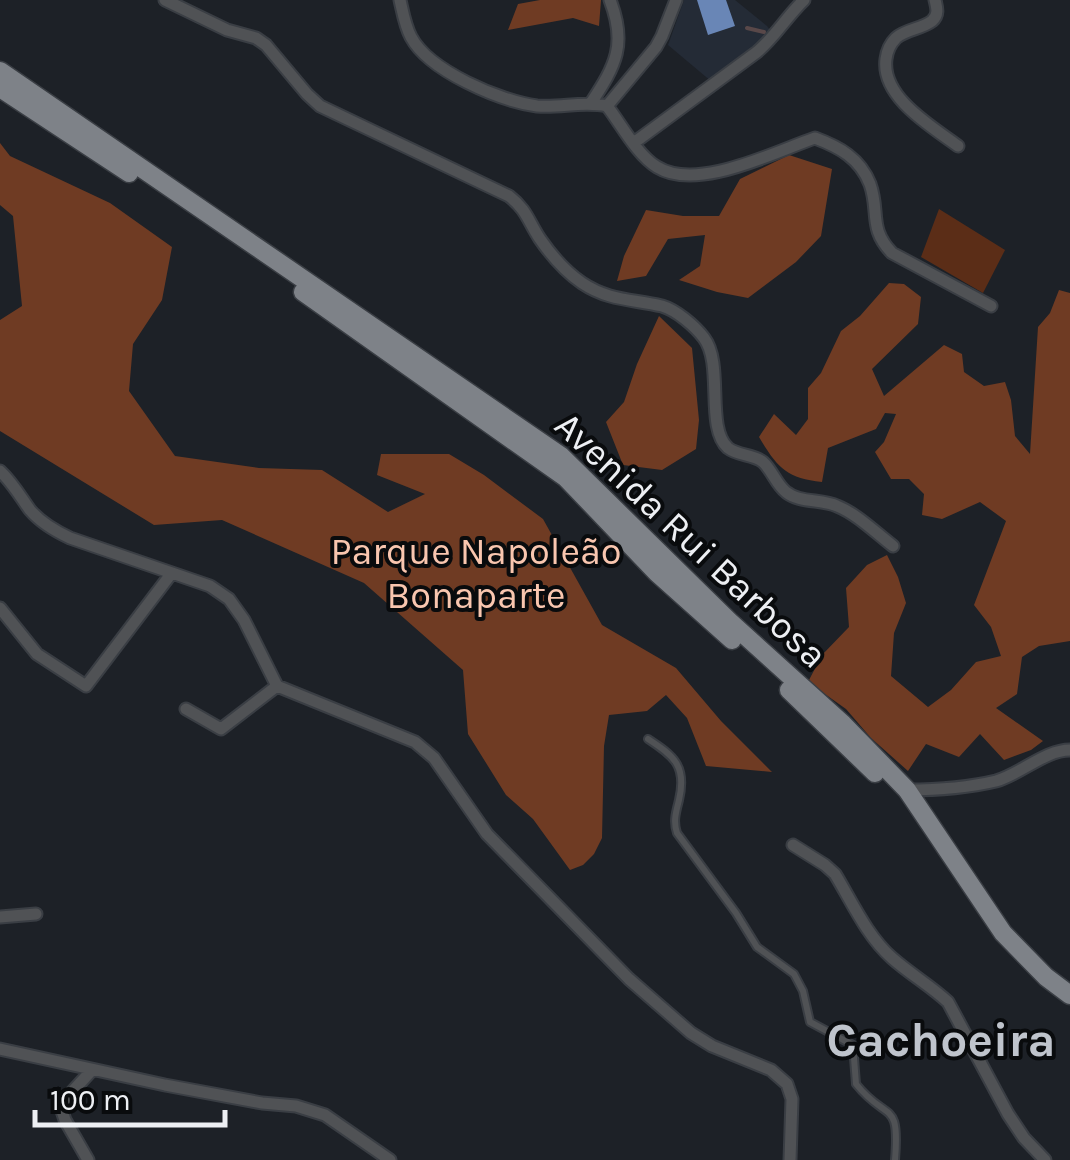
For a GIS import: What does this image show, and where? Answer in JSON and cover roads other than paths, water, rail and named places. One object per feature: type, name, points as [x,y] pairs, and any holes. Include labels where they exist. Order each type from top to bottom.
[{"type":"main road","name":"Avenida Rui Barbosa","points":[[0,71],[561,456],[729,621],[843,724],[907,790],[1004,933],[1046,977],[1070,995]]},
{"type":"main road","name":"Avenida Rui Barbosa","points":[[0,88],[223,236],[566,478],[657,573],[790,691],[877,775],[907,807],[994,938],[1028,975],[1070,1006]]},
{"type":"street","points":[[165,0],[227,30],[256,38],[320,106],[508,196],[522,206],[546,247],[580,282],[609,297],[666,307],[699,331],[712,356],[718,429],[726,447],[760,460],[785,492],[844,509],[893,546]]},
{"type":"street","points":[[400,0],[409,34],[432,61],[482,90],[515,102],[542,106],[591,102],[607,106],[642,154],[659,168],[680,174],[702,174],[732,168],[815,138],[840,148],[858,163],[870,186],[881,242],[892,253],[991,306]]},
{"type":"street","points":[[591,102],[608,77],[620,42],[618,20],[610,0]]},
{"type":"street","points":[[607,106],[656,47],[676,0]]},
{"type":"street","points":[[634,142],[770,42],[804,0]]},
{"type":"street","points":[[935,0],[938,11],[930,23],[897,36],[891,44],[886,70],[909,109],[958,146]]},
{"type":"street","points":[[0,471],[32,513],[51,529],[210,586],[229,599],[277,686],[415,742],[434,758],[487,834],[629,979],[692,1033],[712,1046],[771,1070],[787,1084],[792,1099],[790,1160]]},
{"type":"street","points":[[0,608],[38,654],[86,686],[171,574]]},
{"type":"street","points":[[186,709],[220,728],[277,686]]},
{"type":"street","points":[[907,790],[939,790],[995,781],[1060,750],[1070,750]]},
{"type":"street","points":[[794,845],[835,874],[878,944],[948,1002],[1008,1114],[1045,1160]]},
{"type":"street","points":[[0,917],[36,914]]},
{"type":"street","points":[[0,1049],[224,1096],[296,1106],[325,1115],[390,1160]]},
{"type":"street","points":[[88,1160],[60,1105],[92,1070]]},
{"type":"lane","points":[[648,738],[671,754],[681,775],[674,824],[677,833],[757,946],[794,974],[803,991],[810,1022],[853,1045],[856,1084],[891,1113],[896,1122],[895,1160]]},
{"type":"waterway","points":[[747,28],[764,32]]},
{"type":"district","name":"Cachoeira","points":[[941,1040]]},
{"type":"park label","name":"Parque Napoleão Bonaparte","points":[[476,573]]}]
